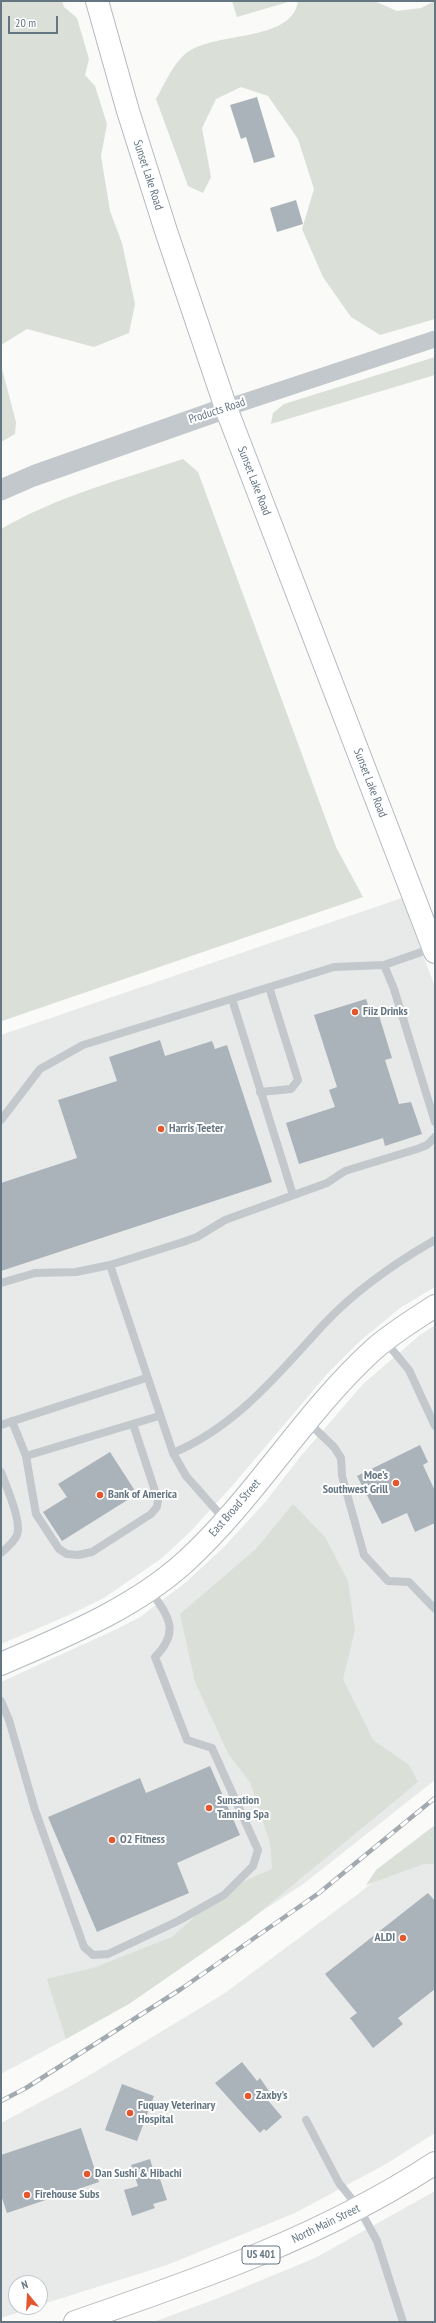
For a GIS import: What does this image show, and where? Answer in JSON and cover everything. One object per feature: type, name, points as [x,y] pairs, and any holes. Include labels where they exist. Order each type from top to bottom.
[{"type":"main road","name":"Sunset Lake Road","points":[[97,1],[128,111],[161,216],[226,408],[434,950]]},
{"type":"main road","name":"East Broad Street","points":[[1,1664],[75,1632],[150,1590],[184,1562],[225,1521],[349,1373],[385,1340],[435,1306]]},
{"type":"main road","name":"North Main Street","points":[[75,2322],[185,2284],[266,2253],[359,2208],[435,2163]]},
{"type":"street","name":"Products Road","points":[[1,490],[33,476],[226,408],[435,339]]},
{"type":"lane","points":[[1,1120],[40,1069],[83,1045],[334,967],[384,965],[434,950]]},
{"type":"lane","points":[[384,965],[394,989],[435,1122]]},
{"type":"lane","points":[[260,1092],[291,1090],[298,1080],[269,987]]},
{"type":"lane","points":[[232,998],[293,1195]]},
{"type":"lane","points":[[1,1283],[35,1273],[76,1272],[110,1265],[197,1237],[225,1220],[327,1183],[345,1171],[417,1149],[427,1145],[435,1137]]},
{"type":"lane","points":[[173,1453],[210,1433],[249,1404],[288,1366],[325,1324],[363,1288],[403,1258],[435,1240]]},
{"type":"lane","points":[[110,1265],[146,1378],[173,1453],[191,1483],[225,1521]]},
{"type":"lane","points":[[385,1340],[408,1370],[435,1426]]},
{"type":"lane","points":[[1,1425],[146,1378]]},
{"type":"lane","points":[[26,1456],[159,1416]]},
{"type":"lane","points":[[12,1421],[26,1456],[36,1514],[59,1549],[67,1554],[78,1555],[92,1552],[151,1514],[156,1507],[158,1500],[133,1424]]},
{"type":"lane","points":[[307,1422],[334,1447],[341,1458],[342,1476],[364,1555],[388,1581],[409,1582],[435,1609]]},
{"type":"lane","points":[[1,1472],[18,1521],[18,1533],[14,1542],[1,1553]]},
{"type":"lane","points":[[1,1701],[9,1720],[35,1810],[84,1947],[93,1955],[108,1954],[178,1921],[224,1895],[253,1866],[258,1850],[212,1748],[187,1740],[155,1657],[164,1648],[170,1634],[170,1626],[168,1617],[150,1590]]},
{"type":"lane","points":[[306,2120],[339,2183],[359,2208],[377,2241],[402,2322]]},
{"type":"shaded area","points":[[1,1],[62,1],[64,7],[77,18],[89,59],[85,75],[95,86],[107,124],[101,156],[110,211],[122,243],[135,304],[129,333],[94,347],[27,329],[1,345]]},
{"type":"shaded area","points":[[232,1],[288,1],[288,2],[237,17]]},
{"type":"shaded area","points":[[298,1],[374,1],[397,11],[421,8],[435,1],[435,319],[380,335],[351,317],[323,277],[302,229],[314,189],[298,139],[268,96],[241,87],[216,99],[202,128],[211,177],[203,193],[188,186],[156,99],[168,76],[180,59],[196,47],[212,42],[249,35],[281,24],[292,15]]},
{"type":"shaded area","points":[[435,357],[435,375],[271,424],[273,413],[284,404]]},
{"type":"shaded area","points":[[1,365],[16,422],[15,434],[1,442]]},
{"type":"shaded area","points":[[183,459],[198,472],[336,847],[363,897],[2,1021],[1,1024],[1,529],[44,507],[67,498]]},
{"type":"shaded area","points":[[402,898],[435,987],[435,1287],[400,1308],[359,1342],[328,1373],[232,1486],[190,1532],[162,1558],[104,1598],[67,1616],[1,1644],[1,1035]]},
{"type":"shaded area","points":[[435,1325],[435,1780],[302,1885],[66,2039],[1,2074],[1,1682],[140,1617],[185,1583],[224,1547],[267,1500],[300,1457],[363,1384],[420,1335]]},
{"type":"shaded area","points":[[293,1504],[325,1537],[348,1581],[355,1630],[343,1679],[373,1740],[409,1765],[418,1782],[249,1921],[129,2004],[66,2039],[47,1979],[96,1967],[172,1937],[226,1889],[272,1869],[270,1843],[250,1782],[229,1755],[195,1682],[180,1614],[256,1549]]},
{"type":"shaded area","points":[[435,1825],[435,1864],[424,1864],[366,1885],[376,1870]]},
{"type":"shaded area","points":[[435,1833],[435,2133],[386,2164],[295,2213],[167,2265],[48,2302],[48,2275],[8,2275],[8,2315],[10,2315],[1,2318],[1,2123],[78,2082],[225,1993],[354,1897]]},
{"type":"shaded area","points":[[435,2191],[435,2322],[153,2322],[216,2299],[315,2258]]},
{"type":"building","points":[[257,97],[275,157],[254,163],[246,137],[241,139],[230,105]]},
{"type":"building","points":[[296,200],[303,224],[277,232],[270,208]]},
{"type":"building","points":[[366,999],[370,1011],[377,1009],[392,1058],[385,1060],[399,1104],[411,1102],[422,1134],[385,1146],[383,1138],[299,1164],[286,1123],[335,1107],[329,1090],[337,1087],[314,1015]]},
{"type":"building","name":"Harris Teeter","points":[[160,1040],[165,1056],[212,1041],[215,1049],[227,1045],[272,1182],[1,1271],[1,1183],[77,1158],[58,1100],[117,1081],[109,1057]]},
{"type":"building","name":"Moe's Southwest Grill","points":[[420,1445],[428,1462],[423,1465],[435,1491],[435,1523],[415,1532],[407,1513],[382,1524],[357,1476]]},
{"type":"building","name":"Bank of America","points":[[110,1452],[137,1494],[62,1541],[43,1512],[67,1497],[58,1484]]},
{"type":"building","name":"O2 Fitness","points":[[210,1766],[240,1835],[177,1863],[189,1893],[97,1932],[48,1817],[140,1778],[146,1793]]},
{"type":"building","name":"ALDI","points":[[428,1893],[435,1901],[435,1989],[398,2018],[403,2024],[373,2048],[350,2018],[357,2013],[325,1974]]},
{"type":"building","name":"Zaxby's","points":[[242,2062],[257,2081],[260,2078],[271,2094],[266,2098],[282,2117],[266,2131],[264,2129],[260,2133],[215,2083]]},
{"type":"building","name":"Fuquay Veterinary Hospital","points":[[122,2084],[154,2096],[137,2141],[105,2130]]},
{"type":"building","points":[[81,2128],[99,2182],[7,2213],[1,2195],[1,2155]]},
{"type":"building","points":[[150,2159],[156,2180],[160,2179],[167,2200],[153,2204],[155,2208],[132,2216],[124,2190],[138,2186],[131,2165]]},
{"type":"railway","points":[[1,2101],[26,2088],[181,1989],[319,1893],[435,1798]]},
{"type":"place","name":"Fiiz Drinks","points":[[355,1012]]},
{"type":"place","name":"Harris Teeter","points":[[161,1129]]},
{"type":"place","name":"Moe's Southwest Grill","points":[[396,1483]]},
{"type":"place","name":"Bank of America","points":[[100,1495]]},
{"type":"place","name":"Sunsation Tanning Spa","points":[[209,1808]]},
{"type":"place","name":"O2 Fitness","points":[[112,1840]]},
{"type":"place","name":"ALDI","points":[[403,1938]]},
{"type":"place","name":"Zaxby's","points":[[248,2096]]},
{"type":"place","name":"Fuquay Veterinary Hospital","points":[[130,2113]]},
{"type":"place","name":"Dan Sushi & Hibachi","points":[[87,2174]]},
{"type":"place","name":"Firehouse Subs","points":[[27,2195]]}]
